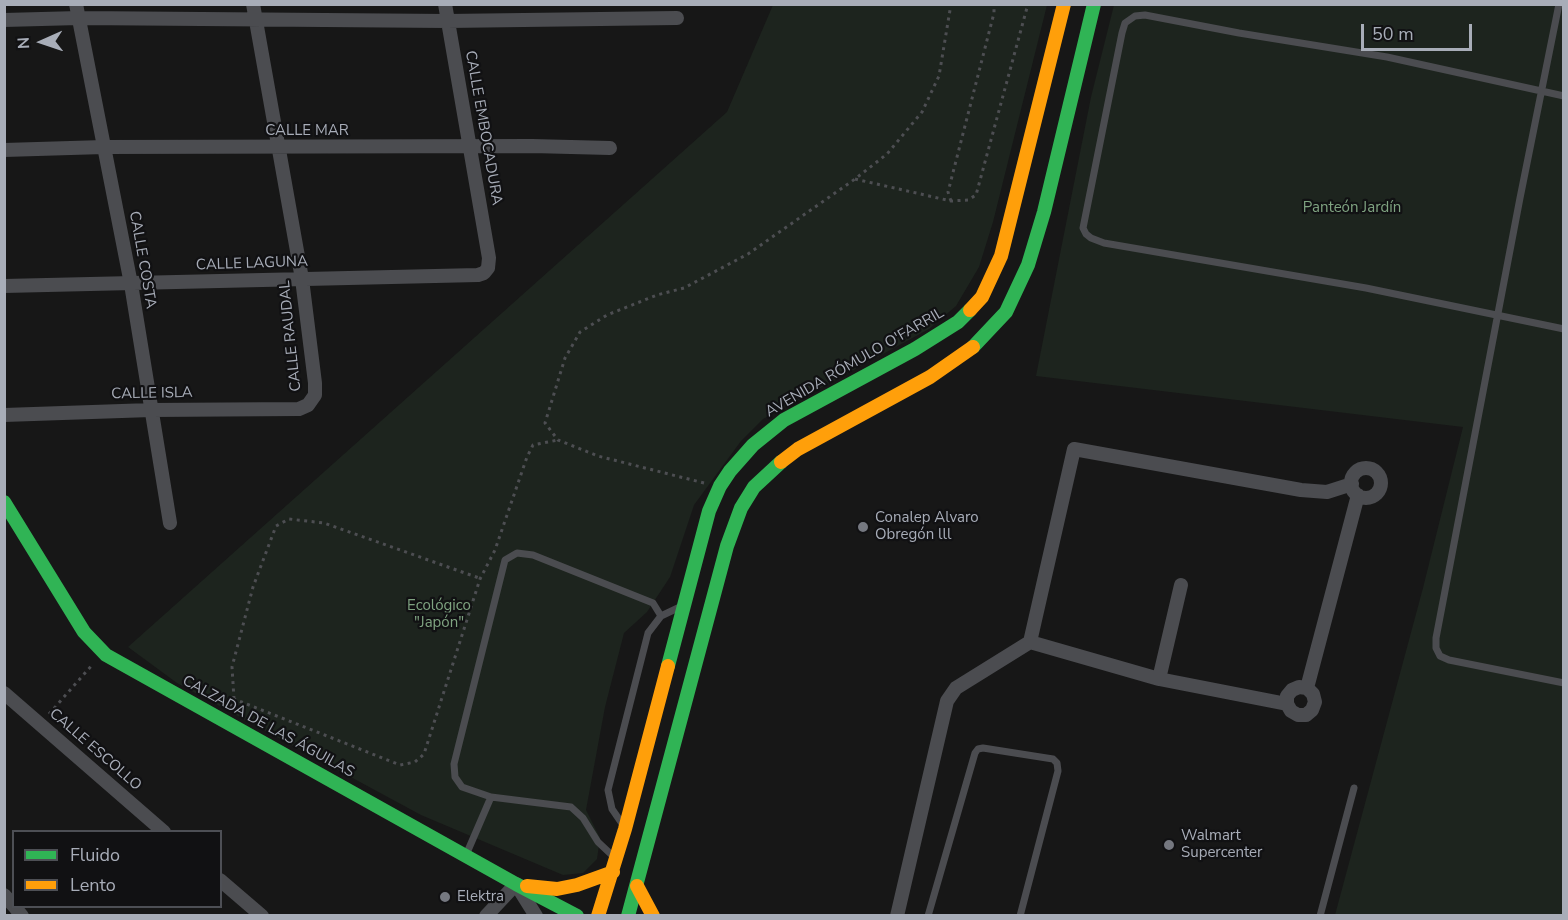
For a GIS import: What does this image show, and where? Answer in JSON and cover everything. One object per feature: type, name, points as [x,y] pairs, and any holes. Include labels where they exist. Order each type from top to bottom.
[{"type":"main road","name":"AVENIDA RÓMULO O'FARRIL","points":[[598,915],[625,829],[709,511],[720,486],[753,445],[784,420],[915,349],[958,322],[982,297],[1001,256],[1064,4]]},
{"type":"main road","points":[[628,915],[727,546],[741,508],[754,487],[789,456],[930,377],[974,346],[1006,312],[1028,265],[1044,212],[1094,4]]},
{"type":"main road","name":"CALZADA DE LAS ÁGUILAS","points":[[4,502],[84,632],[106,655],[516,884],[577,915],[585,915]]},
{"type":"main road","points":[[516,884],[557,889],[577,885],[616,860],[646,854]]},
{"type":"main road","points":[[637,886],[652,915]]},
{"type":"street","name":"CALLE RAUDAL","points":[[254,4],[302,279],[315,384],[315,395],[308,405],[300,409]]},
{"type":"street","name":"CALLE EMBOCADURA","points":[[445,4],[489,258]]},
{"type":"street","points":[[4,20],[78,11],[256,19],[447,21],[677,18]]},
{"type":"street","name":"CALLE COSTA","points":[[78,11],[131,284],[170,523]]},
{"type":"street","name":"CALLE MAR","points":[[4,150],[104,147],[610,148]]},
{"type":"street","name":"CALLE LAGUNA","points":[[4,286],[478,275],[484,273],[488,268],[489,258]]},
{"type":"street","name":"CALLE ISLA","points":[[4,415],[151,410],[300,409]]},
{"type":"street","points":[[897,915],[947,701],[956,688],[1030,642],[1074,449],[1301,490],[1327,492],[1355,490],[1307,688]]},
{"type":"street","points":[[1159,679],[1181,585]]},
{"type":"street","points":[[1030,642],[1159,679],[1287,704]]},
{"type":"street","points":[[1299,687],[1307,688],[1313,694],[1315,702],[1312,710],[1306,715],[1298,715],[1291,711],[1287,704],[1287,696],[1299,687]]},
{"type":"street","name":"CALLE ESCOLLO","points":[[4,693],[163,830]]},
{"type":"street","points":[[222,882],[261,915]]},
{"type":"street","points":[[486,915],[516,884],[536,915]]},
{"type":"lane","points":[[1559,4],[1497,314],[1436,648],[1440,656],[1449,660],[1563,683]]},
{"type":"lane","points":[[1563,96],[1387,57],[1145,15],[1135,16],[1125,23],[1122,33],[1083,228],[1086,234],[1104,243],[1366,288],[1563,329]]},
{"type":"lane","points":[[616,860],[598,842],[583,818],[571,807],[491,796],[462,787],[455,777],[454,764],[505,560],[518,553],[533,555],[653,603],[661,616]]},
{"type":"lane","points":[[625,829],[612,809],[608,790],[648,633],[661,616],[684,605]]},
{"type":"lane","points":[[928,915],[975,753],[978,749],[983,748],[1053,759],[1057,763],[1058,771],[1020,915]]},
{"type":"lane","points":[[1320,915],[1354,788]]},
{"type":"lane","points":[[466,856],[491,796]]},
{"type":"path","points":[[720,486],[598,456],[558,440],[545,423],[565,358],[580,332],[607,315],[684,288],[748,254],[887,154],[922,112],[939,76],[951,4]]},
{"type":"path","points":[[951,201],[948,192],[994,13],[994,4]]},
{"type":"path","points":[[855,179],[951,201],[968,200],[976,195],[1028,4]]},
{"type":"path","points":[[234,699],[400,765],[415,762],[424,754],[480,579],[495,550],[533,446],[558,440]]},
{"type":"path","points":[[230,711],[234,699],[232,668],[253,586],[276,526],[289,519],[324,523],[480,579]]},
{"type":"path","points":[[40,724],[93,664]]},
{"type":"green space","name":"Ecológico \"Japón\"","points":[[773,5],[1047,5],[993,222],[979,267],[956,306],[929,329],[763,419],[741,441],[694,505],[670,577],[647,612],[624,633],[605,707],[586,810],[600,838],[597,859],[583,873],[563,875],[421,815],[177,683],[128,647],[727,112]]},
{"type":"green space","name":"Panteón Jardín","points":[[1114,5],[1563,5],[1563,915],[1335,915],[1423,588],[1463,427],[1036,376],[1091,97]]},
{"type":"traffic: fast","points":[[973,347],[1006,312],[1028,265],[1044,212],[1094,4]]},
{"type":"traffic: fast","points":[[668,666],[709,511],[720,486],[730,471],[753,445],[784,420],[915,349],[958,322],[970,310]]},
{"type":"traffic: fast","points":[[628,916],[727,546],[741,508],[754,487],[781,462]]},
{"type":"traffic: fast","points":[[4,502],[84,632],[106,655],[577,916]]},
{"type":"traffic: slow","points":[[970,310],[982,297],[1001,256],[1064,4]]},
{"type":"traffic: slow","points":[[781,462],[798,449],[930,377],[973,347]]},
{"type":"traffic: slow","points":[[598,916],[625,829],[668,666]]},
{"type":"traffic: slow","points":[[527,886],[557,889],[577,885],[613,872]]},
{"type":"traffic: slow","points":[[637,886],[653,916]]},
{"type":"place","name":"Conalep Alvaro Obregón lll","points":[[863,527]]},
{"type":"place","name":"Walmart Supercenter","points":[[1169,845]]},
{"type":"place","name":"Elektra","points":[[445,897]]}]
